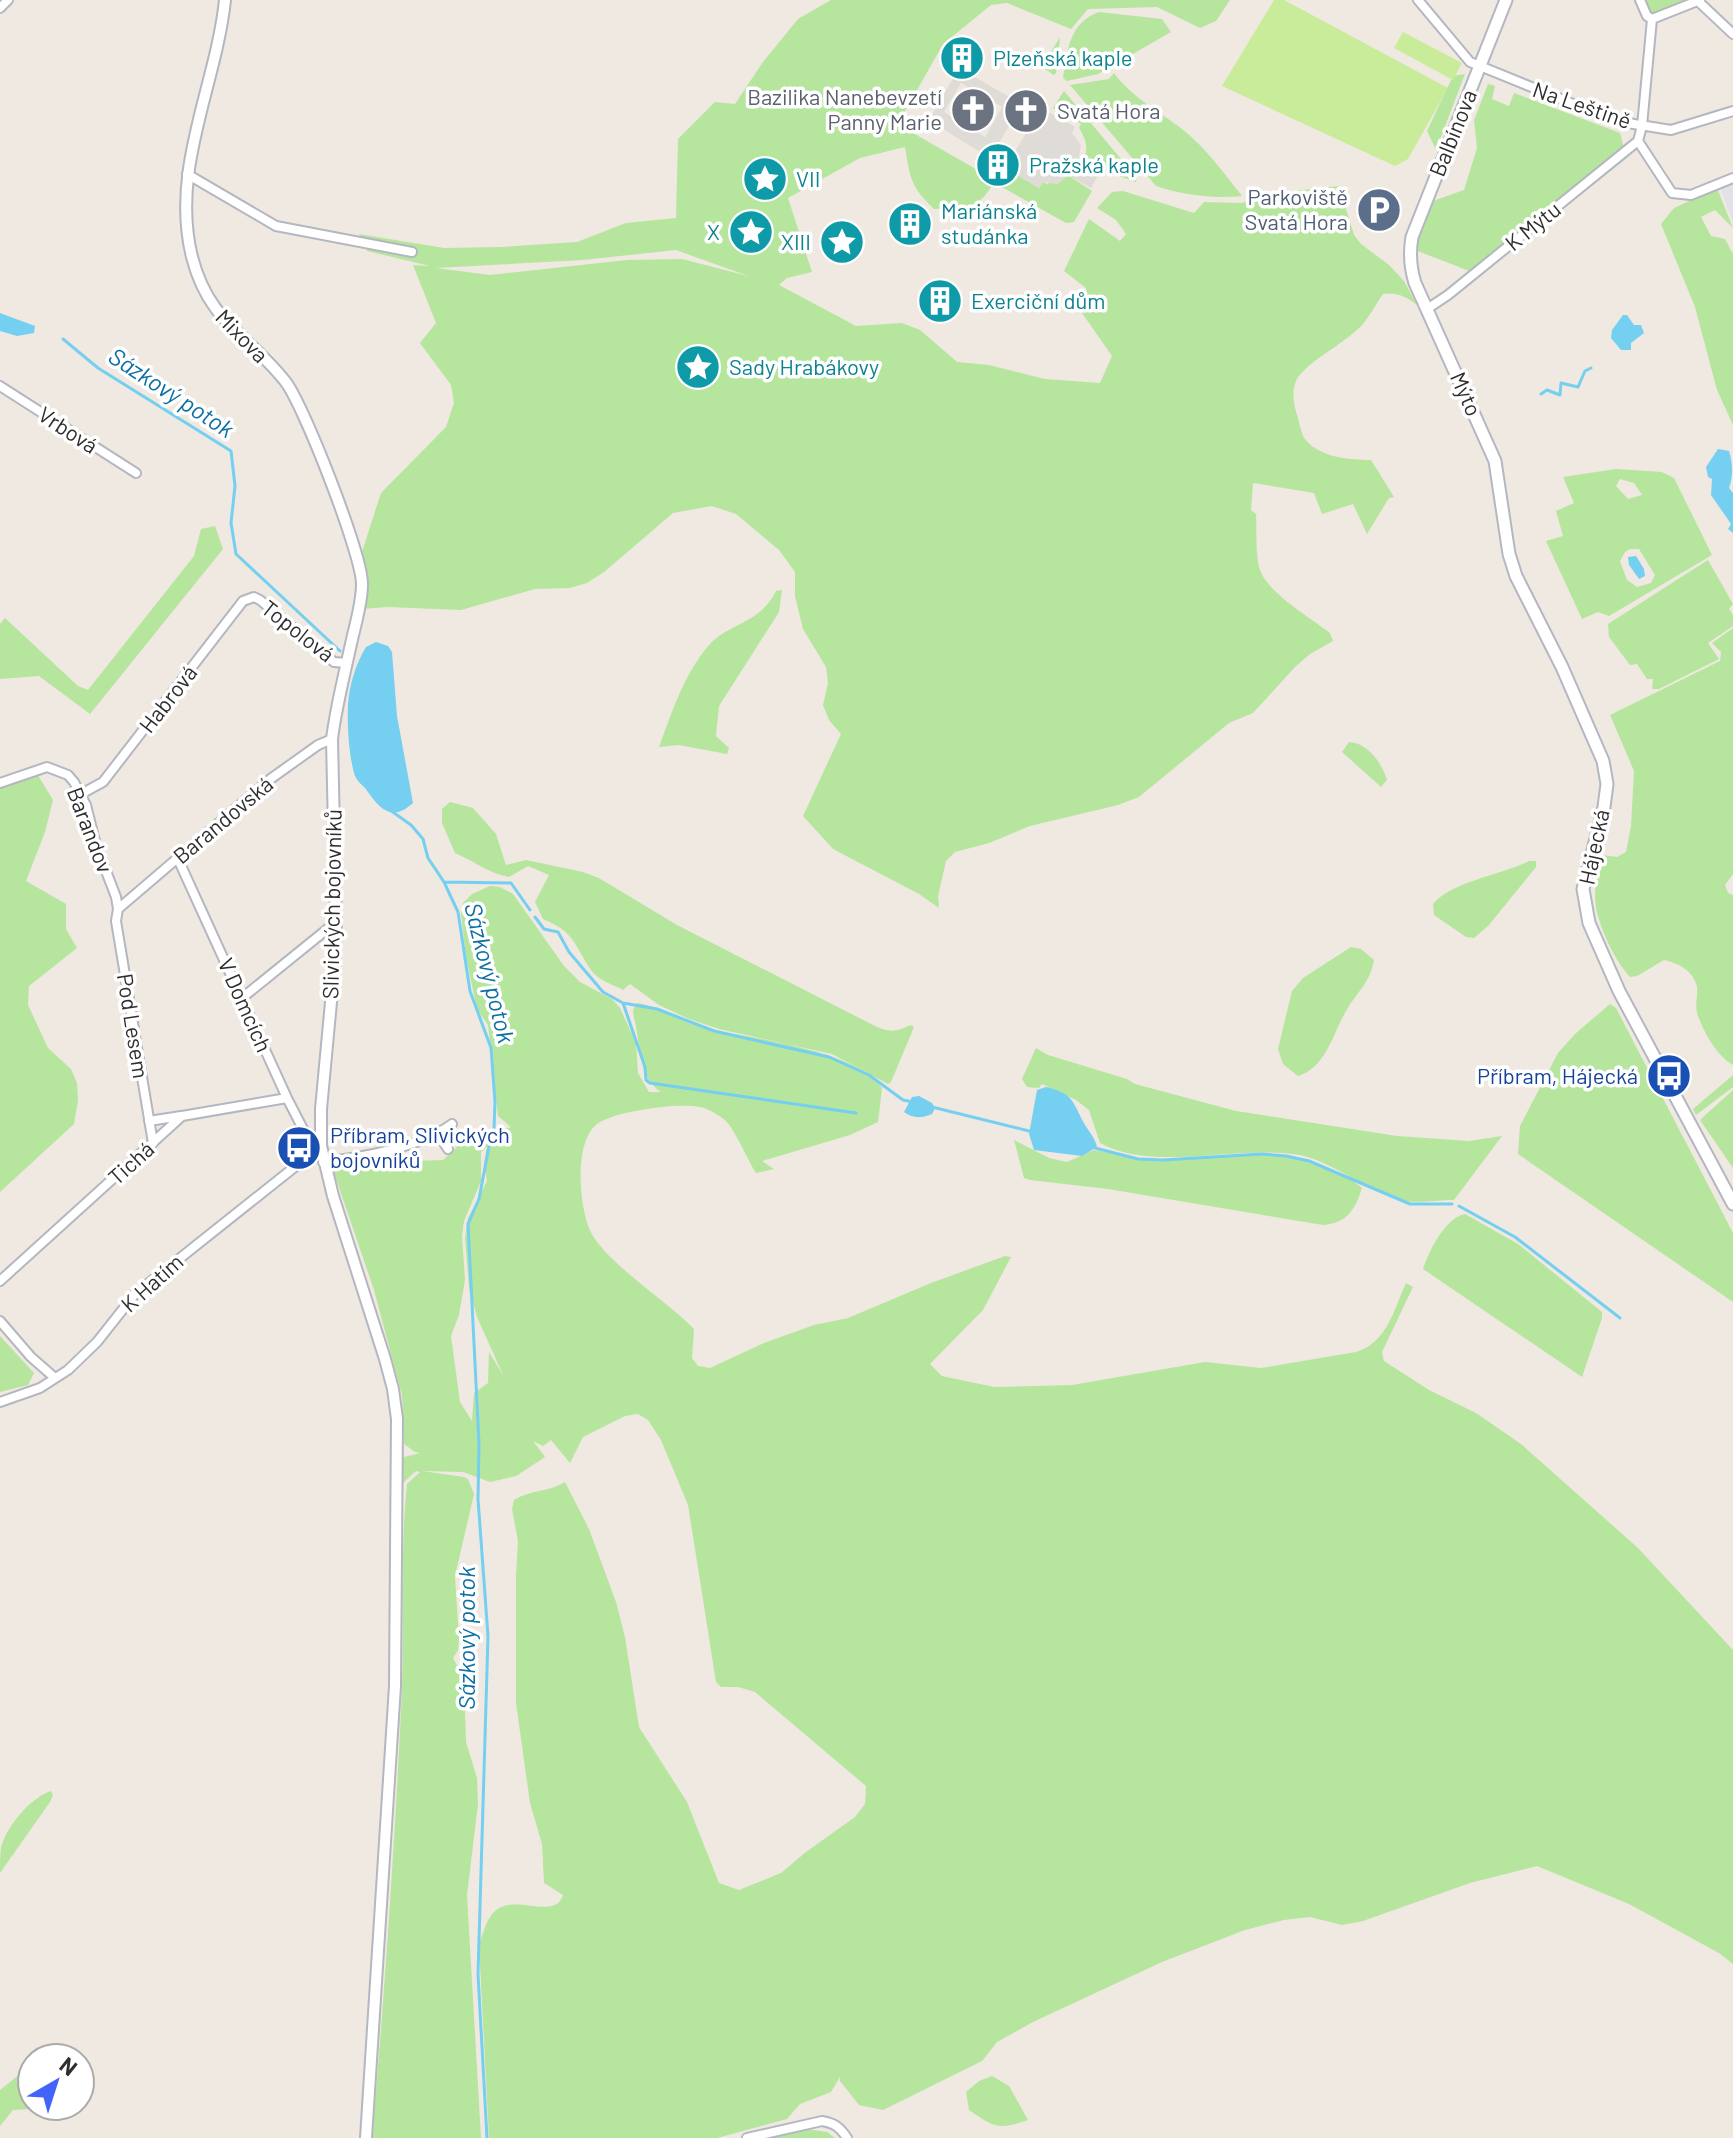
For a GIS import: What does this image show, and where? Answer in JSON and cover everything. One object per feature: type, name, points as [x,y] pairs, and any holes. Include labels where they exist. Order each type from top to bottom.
[{"type":"main road","name":"Balbínova","points":[[1411,268],[1409,253],[1412,237],[1506,0]]},
{"type":"main road","name":"Mýto","points":[[1411,268],[1495,461],[1504,524]]},
{"type":"main road","name":"Hájecká","points":[[1504,524],[1516,576],[1562,667],[1603,761],[1607,784],[1604,807],[1583,889],[1589,923],[1619,991],[1733,1204]]},
{"type":"street","points":[[0,8],[8,0]]},
{"type":"street","name":"Mixova","points":[[225,0],[187,174],[187,227],[192,255],[202,285],[220,317],[280,375],[299,406],[360,568],[362,592],[358,613]]},
{"type":"street","points":[[1418,0],[1470,62],[1479,67]]},
{"type":"street","points":[[1640,0],[1647,16],[1652,19]]},
{"type":"street","points":[[1652,19],[1700,1],[1733,34]]},
{"type":"street","points":[[1652,19],[1638,141],[1669,189],[1677,195],[1691,195],[1733,178]]},
{"type":"street","name":"Na Leštině","points":[[1479,67],[1615,121],[1642,126],[1671,130],[1733,111]]},
{"type":"street","name":"K Mýtu","points":[[1427,309],[1638,141]]},
{"type":"street","points":[[187,174],[276,226],[412,252]]},
{"type":"street","name":"Vrbová","points":[[0,386],[136,473]]},
{"type":"street","name":"Topolová","points":[[250,598],[260,600],[334,662],[347,663]]},
{"type":"street","name":"Habrová","points":[[81,794],[103,782],[243,601],[250,598]]},
{"type":"street","name":"Slivických bojovníků","points":[[358,613],[332,739],[336,922],[321,1109],[321,1146],[333,1196],[385,1359],[397,1419],[395,1686],[366,2138]]},
{"type":"street","name":"Barandovská","points":[[118,909],[269,780],[318,745],[332,739]]},
{"type":"street","name":"Barandov","points":[[0,783],[47,767],[68,775],[81,794],[118,909]]},
{"type":"street","name":"V Domcích","points":[[178,859],[287,1098],[304,1131],[321,1146]]},
{"type":"street","name":"Pod Lesem","points":[[118,909],[116,921],[153,1143]]},
{"type":"street","points":[[242,998],[336,922]]},
{"type":"street","points":[[149,1121],[287,1098]]},
{"type":"street","name":"Tichá","points":[[0,1281],[182,1116]]},
{"type":"street","points":[[323,1162],[358,1157],[438,1134],[452,1124]]},
{"type":"street","points":[[438,1134],[448,1149]]},
{"type":"street","name":"K Hatím","points":[[0,1402],[40,1388],[81,1359],[141,1288],[321,1146]]},
{"type":"street","points":[[0,1321],[31,1357],[55,1378]]},
{"type":"street","points":[[747,2138],[822,2121],[832,2123],[847,2138]]},
{"type":"shaded area","points":[[959,68],[1022,104],[990,158],[933,123],[933,113]],"holes":[[[961,83],[1002,107],[985,137],[944,112]]]},
{"type":"shaded area","points":[[1040,110],[1075,127],[1072,133],[1081,145],[1079,158],[1101,170],[1091,188],[1068,175],[1058,184],[1043,182],[1039,188],[1005,168]]},
{"type":"shaded area","points":[[1733,176],[1733,223],[1719,184]]},
{"type":"green space","points":[[831,0],[1230,0],[1216,21],[1200,28],[1157,7],[1088,9],[1071,29],[1007,3],[991,5],[943,44],[903,115],[906,129],[995,180],[983,197],[964,207],[934,209],[913,181],[905,147],[860,158],[788,198],[812,272],[787,278],[779,285],[856,326],[902,323],[920,330],[957,362],[989,365],[1045,379],[1100,383],[1112,356],[1082,313],[1086,288],[1064,271],[1089,219],[1120,241],[1126,234],[1116,220],[1097,208],[1112,192],[1123,191],[1194,213],[1204,202],[1242,203],[1267,194],[1339,186],[1354,235],[1404,281],[1417,305],[1401,295],[1383,294],[1362,325],[1307,367],[1294,386],[1295,409],[1308,443],[1333,456],[1371,460],[1394,497],[1389,498],[1367,534],[1353,504],[1322,514],[1314,493],[1253,483],[1251,510],[1256,514],[1260,570],[1272,587],[1330,633],[1333,641],[1295,667],[1253,713],[1229,723],[1139,797],[1030,826],[989,843],[955,852],[946,861],[938,896],[939,908],[919,894],[833,849],[803,816],[841,734],[829,720],[823,705],[828,683],[826,667],[803,629],[795,596],[795,572],[779,550],[736,514],[712,506],[673,513],[604,572],[587,583],[570,588],[535,589],[461,610],[361,609],[364,578],[361,555],[381,493],[446,427],[454,403],[451,385],[420,343],[436,323],[413,265],[430,266],[367,251],[359,234],[444,248],[501,247],[577,242],[626,223],[676,218],[678,139],[715,102],[735,104],[763,62],[798,19]],"holes":[[[676,250],[748,276],[682,259],[627,260],[490,275],[436,268],[583,260]]]},
{"type":"green space","points":[[1274,0],[1284,0],[1448,88],[1408,159],[1395,166],[1222,86]]},
{"type":"green space","points":[[1645,0],[1695,0],[1654,15],[1650,13]]},
{"type":"green space","points":[[1099,12],[1162,19],[1171,32],[1098,74],[1067,81],[1063,78],[1072,38],[1081,23]]},
{"type":"green space","points":[[1403,32],[1462,63],[1453,80],[1394,48]]},
{"type":"green space","points":[[1060,37],[1056,73],[1054,75],[1042,67]]},
{"type":"green space","points":[[1114,73],[1137,97],[1199,144],[1242,196],[1198,196],[1156,186],[1070,85],[1109,79]]},
{"type":"green space","points":[[1465,74],[1436,150],[1427,131],[1453,76]]},
{"type":"green space","points":[[1488,84],[1495,86],[1492,99],[1509,106],[1514,93],[1620,133],[1624,148],[1604,161],[1605,164],[1530,226],[1527,225],[1489,254],[1489,258],[1472,272],[1415,250],[1433,201],[1464,190],[1477,148],[1474,120]]},
{"type":"green space","points":[[1064,91],[1137,178],[1136,182],[1083,160],[1086,148],[1079,128],[1081,124],[1053,108]]},
{"type":"green space","points":[[1011,171],[1039,188],[1043,182],[1047,184],[1068,175],[1092,191],[1074,222],[1066,223],[1002,187]]},
{"type":"green space","points":[[1717,188],[1733,228],[1715,210],[1701,217],[1711,236],[1725,239],[1733,254],[1733,425],[1717,390],[1695,307],[1661,224],[1674,208]]},
{"type":"green space","points":[[1616,469],[1662,472],[1674,478],[1712,555],[1609,616],[1598,612],[1582,619],[1546,541],[1563,536],[1556,511],[1574,503],[1563,477]],"holes":[[[1620,479],[1634,483],[1642,495],[1628,499],[1616,486]],[[1630,549],[1639,549],[1655,575],[1651,583],[1637,587],[1627,580],[1620,561]]]},
{"type":"green space","points":[[215,526],[223,549],[90,714],[39,676],[0,679],[0,624],[5,618],[78,686],[88,690],[194,556],[201,529]]},
{"type":"green space","points":[[1708,560],[1733,604],[1729,609],[1733,615],[1733,626],[1708,643],[1719,659],[1659,689],[1652,689],[1653,679],[1647,679],[1637,664],[1630,665],[1609,637],[1608,624]]},
{"type":"green space","points":[[782,590],[779,612],[719,706],[716,736],[729,748],[727,754],[679,745],[659,747],[674,707],[700,656],[717,638],[753,617],[776,591]]},
{"type":"green space","points":[[1733,628],[1733,874],[1725,885],[1728,893],[1733,895],[1733,1065],[1716,1049],[1703,1027],[1696,1010],[1697,987],[1689,972],[1664,960],[1637,976],[1630,977],[1624,970],[1605,935],[1595,894],[1602,855],[1617,857],[1626,852],[1631,826],[1634,771],[1610,715],[1720,661],[1721,652],[1712,643]]},
{"type":"green space","points":[[1349,742],[1362,746],[1378,761],[1387,780],[1381,787],[1342,752]]},
{"type":"green space","points":[[36,772],[53,800],[45,832],[26,881],[66,904],[66,929],[77,948],[29,986],[28,1005],[48,1048],[71,1069],[77,1083],[78,1100],[74,1124],[0,1192],[0,780]]},
{"type":"green space","points":[[450,802],[473,808],[496,834],[506,865],[526,860],[599,878],[677,925],[873,1025],[892,1031],[910,1025],[914,1027],[891,1082],[888,1084],[832,1054],[719,1029],[689,1019],[659,1005],[630,984],[623,990],[602,980],[591,970],[568,934],[543,919],[535,902],[549,875],[528,866],[509,877],[487,870],[455,853],[442,823],[442,809]]},
{"type":"green space","points":[[1536,861],[1536,867],[1489,925],[1474,938],[1466,937],[1434,915],[1433,904],[1441,896],[1464,884]]},
{"type":"green space","points":[[490,886],[513,894],[564,966],[580,982],[612,999],[620,1008],[636,1043],[638,1073],[649,1092],[661,1092],[648,1078],[641,1059],[633,1010],[637,1003],[695,1025],[823,1054],[868,1074],[882,1088],[878,1122],[850,1135],[762,1161],[774,1169],[756,1173],[725,1120],[704,1108],[682,1106],[633,1111],[605,1119],[590,1133],[585,1144],[581,1173],[583,1204],[589,1228],[621,1267],[694,1329],[692,1358],[698,1366],[710,1368],[764,1343],[814,1325],[848,1318],[1005,1256],[1011,1257],[983,1310],[930,1364],[942,1376],[994,1387],[1072,1385],[1205,1362],[1261,1368],[1356,1352],[1367,1348],[1382,1333],[1406,1283],[1413,1287],[1382,1352],[1384,1361],[1429,1390],[1476,1413],[1521,1444],[1638,1548],[1733,1650],[1733,1964],[1719,1953],[1629,1904],[1537,1866],[1470,1883],[1363,1921],[1342,1925],[1310,1917],[1245,1930],[1162,1962],[1033,2022],[997,2042],[982,2061],[883,2110],[859,2105],[840,2077],[831,2092],[800,2104],[787,2119],[717,2138],[489,2138],[479,1945],[487,1922],[503,1906],[552,1906],[563,1895],[544,1883],[542,1844],[530,1803],[516,1703],[518,1541],[512,1509],[514,1500],[565,1482],[589,1529],[616,1602],[625,1637],[639,1727],[687,1802],[719,1883],[739,1890],[781,1873],[855,1817],[865,1804],[866,1786],[755,1692],[738,1687],[721,1687],[716,1682],[688,1505],[661,1440],[648,1420],[638,1414],[625,1416],[583,1437],[570,1463],[551,1440],[543,1446],[533,1441],[545,1457],[516,1476],[490,1482],[463,1472],[422,1471],[464,1477],[468,1479],[474,1494],[455,1576],[459,1640],[453,1658],[464,1678],[466,1742],[477,1778],[478,1804],[467,1895],[481,2138],[372,2138],[402,1690],[405,1510],[407,1484],[420,1472],[416,1471],[403,1483],[400,1458],[420,1453],[404,1444],[402,1395],[374,1290],[331,1164],[443,1160],[474,1131],[498,1131],[511,1127],[498,1116],[488,1025],[477,1009],[466,957],[461,914],[463,903],[472,894]],"holes":[[[487,1146],[484,1163],[487,1181],[468,1218],[465,1238],[469,1288],[477,1317],[503,1375],[489,1352],[488,1383],[474,1393],[472,1421],[460,1402],[451,1336],[459,1315],[465,1280],[464,1221],[481,1181],[481,1152]]]},
{"type":"green space","points":[[1351,947],[1361,949],[1374,960],[1369,975],[1322,1058],[1308,1072],[1298,1076],[1283,1064],[1278,1049],[1292,991],[1303,978]]},
{"type":"green space","points":[[1610,1004],[1616,1008],[1733,1233],[1733,1302],[1518,1154],[1520,1126],[1558,1053]]},
{"type":"green space","points":[[1036,1048],[1048,1055],[1135,1084],[1236,1111],[1397,1136],[1469,1141],[1502,1136],[1454,1200],[1419,1202],[1399,1200],[1320,1161],[1293,1154],[1144,1156],[1100,1143],[1089,1110],[1076,1100],[1042,1084],[1039,1088],[1027,1087],[1022,1079]]},
{"type":"green space","points":[[1733,1075],[1733,1087],[1696,1115],[1693,1109]]},
{"type":"green space","points":[[1733,1090],[1733,1168],[1700,1120]]},
{"type":"green space","points":[[1014,1140],[1049,1158],[1067,1162],[1094,1150],[1149,1160],[1263,1153],[1289,1156],[1347,1176],[1362,1188],[1349,1214],[1323,1225],[1108,1189],[1030,1180],[1024,1178]]},
{"type":"green space","points":[[1465,1214],[1518,1244],[1602,1312],[1582,1377],[1423,1269],[1445,1228]]},
{"type":"green space","points":[[0,1336],[34,1373],[28,1385],[0,1392]]},
{"type":"green space","points":[[51,1791],[50,1802],[0,1873],[1,1848],[8,1831],[27,1807]]},
{"type":"green space","points":[[992,2076],[1009,2086],[1028,2120],[997,2126],[969,2110],[966,2092],[979,2081]]},
{"type":"green space","points":[[16,2077],[16,2110],[0,2126],[0,2090]]},
{"type":"green space","points":[[806,2129],[827,2132],[835,2138],[772,2138]]},
{"type":"water","points":[[0,313],[35,326],[34,333],[17,336],[0,331]]},
{"type":"water","points":[[1623,315],[1627,315],[1634,325],[1641,325],[1644,333],[1631,343],[1631,350],[1621,350],[1611,338],[1612,330]]},
{"type":"water","points":[[1718,449],[1729,451],[1731,460],[1729,488],[1733,493],[1733,533],[1728,529],[1731,524],[1711,495],[1712,479],[1708,477],[1706,467]]},
{"type":"water","points":[[1636,556],[1645,576],[1639,579],[1629,565],[1628,557]]},
{"type":"water","points":[[376,642],[388,646],[392,652],[397,716],[413,803],[398,812],[385,810],[357,780],[350,749],[348,713],[351,683],[366,647]]},
{"type":"water","points":[[1046,1087],[1072,1100],[1097,1147],[1082,1156],[1034,1150],[1029,1134],[1037,1090]]},
{"type":"water","points":[[919,1096],[932,1103],[935,1108],[932,1114],[918,1117],[904,1112],[912,1097]]},
{"type":"waterway","name":"Sázkový potok","points":[[63,339],[98,368],[231,451],[235,486],[231,523],[236,554],[340,651]]},
{"type":"waterway","points":[[1541,394],[1547,390],[1560,395],[1561,383],[1578,387],[1585,371],[1591,368]]},
{"type":"waterway","name":"Sázkový potok","points":[[390,810],[411,825],[423,839],[428,858],[458,912],[470,991],[491,1048],[494,1129]]},
{"type":"waterway","points":[[444,882],[511,883],[530,910]]},
{"type":"waterway","points":[[535,917],[544,929],[558,932],[569,952],[603,992],[623,1003],[657,1009],[714,1031],[829,1057],[869,1075],[903,1100],[913,1102]]},
{"type":"waterway","points":[[623,1003],[645,1067],[646,1080],[650,1083],[856,1113]]},
{"type":"waterway","points":[[932,1107],[1029,1131]]},
{"type":"waterway","name":"Sázkový potok","points":[[487,2138],[478,1974],[488,1636],[478,1499],[479,1443],[468,1224],[479,1199],[490,1141]]},
{"type":"waterway","points":[[1095,1148],[1138,1159],[1262,1154],[1286,1156],[1309,1161],[1410,1204],[1452,1204]]},
{"type":"waterway","points":[[1459,1206],[1515,1237],[1620,1318]]},
{"type":"place","name":"Plzeňská kaple","points":[[962,58]]},
{"type":"place","name":"Bazilika Nanebevzetí Panny Marie","points":[[973,110]]},
{"type":"place","name":"Svatá Hora","points":[[1026,111]]},
{"type":"place","name":"Pražská kaple","points":[[998,165]]},
{"type":"place","name":"VII","points":[[765,179]]},
{"type":"place","name":"Parkoviště Svatá Hora","points":[[1379,210]]},
{"type":"place","name":"Mariánská studánka","points":[[910,224]]},
{"type":"place","name":"X","points":[[751,232]]},
{"type":"place","name":"XIII","points":[[842,242]]},
{"type":"place","name":"Exerciční dům","points":[[940,301]]},
{"type":"place","name":"Sady Hrabákovy","points":[[698,367]]},
{"type":"place","name":"Příbram, Hájecká","points":[[1669,1076]]},
{"type":"place","name":"Příbram, Slivických bojovníků","points":[[299,1148]]}]
